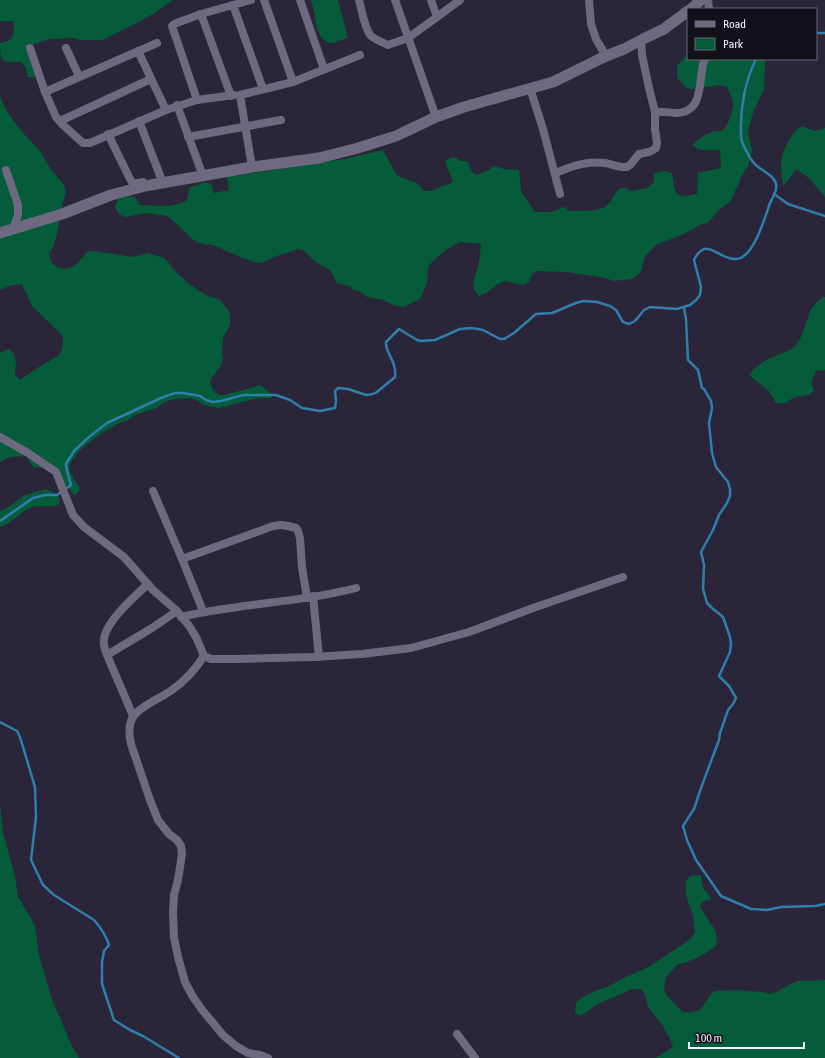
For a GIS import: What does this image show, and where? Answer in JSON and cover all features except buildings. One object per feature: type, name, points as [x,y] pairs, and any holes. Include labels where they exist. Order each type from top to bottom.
[{"type":"street","points":[[198,100],[172,26],[201,14],[251,0]]},
{"type":"street","points":[[264,0],[293,82]]},
{"type":"street","points":[[300,0],[324,69]]},
{"type":"street","points":[[359,0],[370,35],[388,45],[408,38],[460,0]]},
{"type":"street","points":[[395,0],[436,117]]},
{"type":"street","points":[[431,0],[437,17]]},
{"type":"street","points":[[589,0],[591,24],[596,39],[606,56]]},
{"type":"street","points":[[692,8],[701,0]]},
{"type":"street","points":[[233,5],[263,89]]},
{"type":"street","points":[[108,134],[133,184],[161,178],[320,158],[396,136],[436,117],[464,107],[553,82],[664,29],[687,12]]},
{"type":"street","points":[[201,14],[231,96]]},
{"type":"street","points":[[555,174],[584,162],[605,163],[624,168],[629,166],[639,154],[653,150],[657,145],[655,112],[642,55],[641,40]]},
{"type":"street","points":[[45,92],[157,43]]},
{"type":"street","points":[[30,48],[51,106],[60,121],[86,144],[177,105],[198,100],[240,95],[293,82],[360,55]]},
{"type":"street","points":[[66,48],[79,76]]},
{"type":"street","points":[[138,51],[166,110]]},
{"type":"street","points":[[655,112],[660,111],[678,113],[688,111],[696,103],[700,92],[704,60]]},
{"type":"street","points":[[60,121],[151,79]]},
{"type":"street","points":[[530,88],[543,129],[560,194]]},
{"type":"street","points":[[240,95],[252,167]]},
{"type":"street","points":[[177,105],[202,173]]},
{"type":"street","points":[[188,137],[282,120]]},
{"type":"street","points":[[139,121],[161,178]]},
{"type":"street","points":[[6,170],[18,205],[18,216],[13,229]]},
{"type":"street","points":[[0,234],[62,214],[111,195],[202,173]]},
{"type":"street","points":[[0,437],[28,452],[56,472],[73,515],[84,527],[124,557],[148,584],[179,614],[193,633],[204,656],[211,658],[238,659],[319,657],[362,654],[411,648],[469,632],[623,577]]},
{"type":"street","points":[[153,492],[203,611]]},
{"type":"street","points":[[182,558],[273,526],[281,525],[296,528],[299,534],[319,657]]},
{"type":"street","points":[[133,716],[107,655],[104,647],[104,641],[108,628],[127,604],[148,584]]},
{"type":"street","points":[[107,655],[179,614],[310,597],[356,588]]},
{"type":"street","points":[[204,656],[186,680],[139,710],[133,716],[129,728],[131,744],[158,820],[181,846],[182,854],[174,895],[173,913],[175,944],[185,982],[203,1011],[223,1035],[236,1046],[248,1053],[268,1058]]},
{"type":"street","points":[[457,1034],[475,1058]]},
{"type":"green space","points":[[0,0],[173,0],[153,14],[102,40],[80,40],[73,38],[49,39],[26,47],[36,77],[28,77],[26,68],[21,62],[6,62],[2,58],[0,43],[9,40],[13,36],[14,21],[0,21]]},
{"type":"green space","points":[[311,0],[338,0],[348,38],[333,43],[324,40],[321,37],[317,29]]},
{"type":"green space","points":[[687,55],[687,60],[765,60],[764,89],[753,113],[748,134],[752,151],[748,166],[741,177],[730,202],[717,211],[707,223],[656,245],[646,255],[642,269],[638,275],[632,279],[613,281],[606,278],[566,272],[537,271],[532,274],[529,282],[523,285],[505,281],[479,296],[473,285],[479,263],[481,244],[460,242],[447,249],[430,264],[427,271],[428,278],[426,285],[420,299],[404,307],[396,306],[383,300],[367,297],[349,286],[337,283],[330,270],[316,262],[304,251],[298,249],[262,263],[255,262],[213,245],[198,243],[168,216],[146,213],[125,217],[119,214],[115,207],[118,199],[128,196],[135,197],[140,205],[176,205],[187,200],[189,188],[205,182],[211,184],[214,193],[229,190],[227,177],[344,159],[383,150],[396,174],[402,178],[417,183],[424,191],[431,191],[453,182],[446,164],[446,160],[453,157],[457,158],[459,161],[467,161],[472,172],[477,175],[494,166],[504,169],[519,170],[521,191],[535,212],[552,212],[563,207],[568,211],[586,211],[603,208],[607,206],[621,188],[631,191],[647,188],[654,182],[654,173],[665,171],[672,173],[675,191],[677,194],[684,196],[697,194],[697,173],[721,168],[720,150],[701,150],[693,145],[700,138],[715,131],[721,131],[724,129],[733,109],[733,102],[727,87],[720,85],[691,89],[687,88],[677,78],[677,66]]},
{"type":"green space","points":[[0,96],[10,116],[40,151],[51,170],[64,185],[66,192],[57,234],[53,247],[49,253],[52,264],[64,269],[72,267],[87,252],[94,251],[133,257],[147,253],[164,258],[189,284],[206,295],[220,300],[229,311],[230,325],[223,338],[223,360],[210,382],[213,390],[219,395],[223,395],[260,385],[273,395],[271,398],[260,398],[218,408],[204,405],[190,398],[175,399],[167,401],[156,408],[135,415],[126,421],[119,423],[96,437],[80,450],[69,465],[69,469],[80,490],[74,495],[65,484],[60,474],[44,468],[33,467],[26,456],[10,457],[0,462],[0,353],[9,349],[14,354],[16,361],[15,375],[20,380],[58,356],[62,350],[63,336],[32,306],[22,284],[9,286],[0,290]]},
{"type":"green space","points":[[802,126],[815,131],[825,128],[825,197],[810,179],[796,169],[783,186],[781,164],[783,153],[791,137]]},
{"type":"green space","points":[[823,297],[825,297],[825,370],[816,371],[811,383],[814,390],[809,395],[795,397],[783,404],[776,403],[769,391],[749,375],[764,361],[794,347],[802,335],[812,308]]},
{"type":"green space","points":[[45,489],[58,496],[60,501],[59,504],[30,508],[0,527],[0,511],[4,510],[25,495]]},
{"type":"green space","points":[[0,804],[3,832],[15,876],[18,897],[35,926],[39,956],[52,999],[71,1044],[79,1058],[0,1058]]},
{"type":"green space","points":[[701,875],[703,888],[712,899],[703,902],[700,907],[715,930],[717,937],[716,945],[701,956],[685,963],[678,964],[666,977],[664,990],[667,996],[683,1012],[695,1012],[702,1007],[714,991],[740,990],[769,994],[797,981],[825,980],[825,1058],[656,1058],[673,1047],[661,1023],[648,1007],[645,995],[641,989],[632,989],[596,1005],[581,1016],[575,1013],[576,1002],[583,997],[650,966],[689,940],[695,933],[693,915],[686,896],[686,881],[690,876]]},
{"type":"waterway","points":[[817,33],[825,33]]},
{"type":"waterway","points":[[0,521],[33,498],[45,495],[57,495],[71,485],[66,464],[74,451],[107,423],[175,393],[200,396],[213,402],[243,395],[276,395],[290,400],[302,408],[320,411],[335,408],[335,391],[338,388],[348,389],[366,395],[373,394],[395,377],[393,362],[387,350],[386,342],[399,329],[420,341],[435,340],[460,329],[471,328],[483,330],[500,339],[504,339],[514,333],[536,314],[552,313],[583,301],[597,302],[610,306],[616,310],[623,322],[629,324],[635,321],[644,310],[650,307],[677,309],[690,305],[700,295],[701,287],[694,260],[699,253],[704,249],[708,249],[730,259],[743,257],[754,244],[776,191],[775,181],[752,161],[741,139],[741,114],[744,95],[749,76],[756,60]]},
{"type":"waterway","points":[[774,194],[788,204],[825,216]]},
{"type":"waterway","points":[[684,308],[688,360],[698,370],[702,388],[711,401],[712,408],[709,423],[712,453],[716,467],[728,482],[730,489],[730,496],[727,503],[719,515],[701,552],[704,565],[703,589],[707,603],[723,617],[730,637],[730,652],[719,676],[729,686],[736,698],[728,710],[719,740],[694,809],[683,826],[687,840],[696,860],[721,896],[751,909],[767,910],[781,907],[815,906],[825,904]]},
{"type":"waterway","points":[[0,722],[17,731],[35,787],[36,817],[31,860],[43,885],[54,895],[94,920],[108,941],[109,945],[104,951],[102,962],[102,984],[114,1020],[179,1058]]}]
